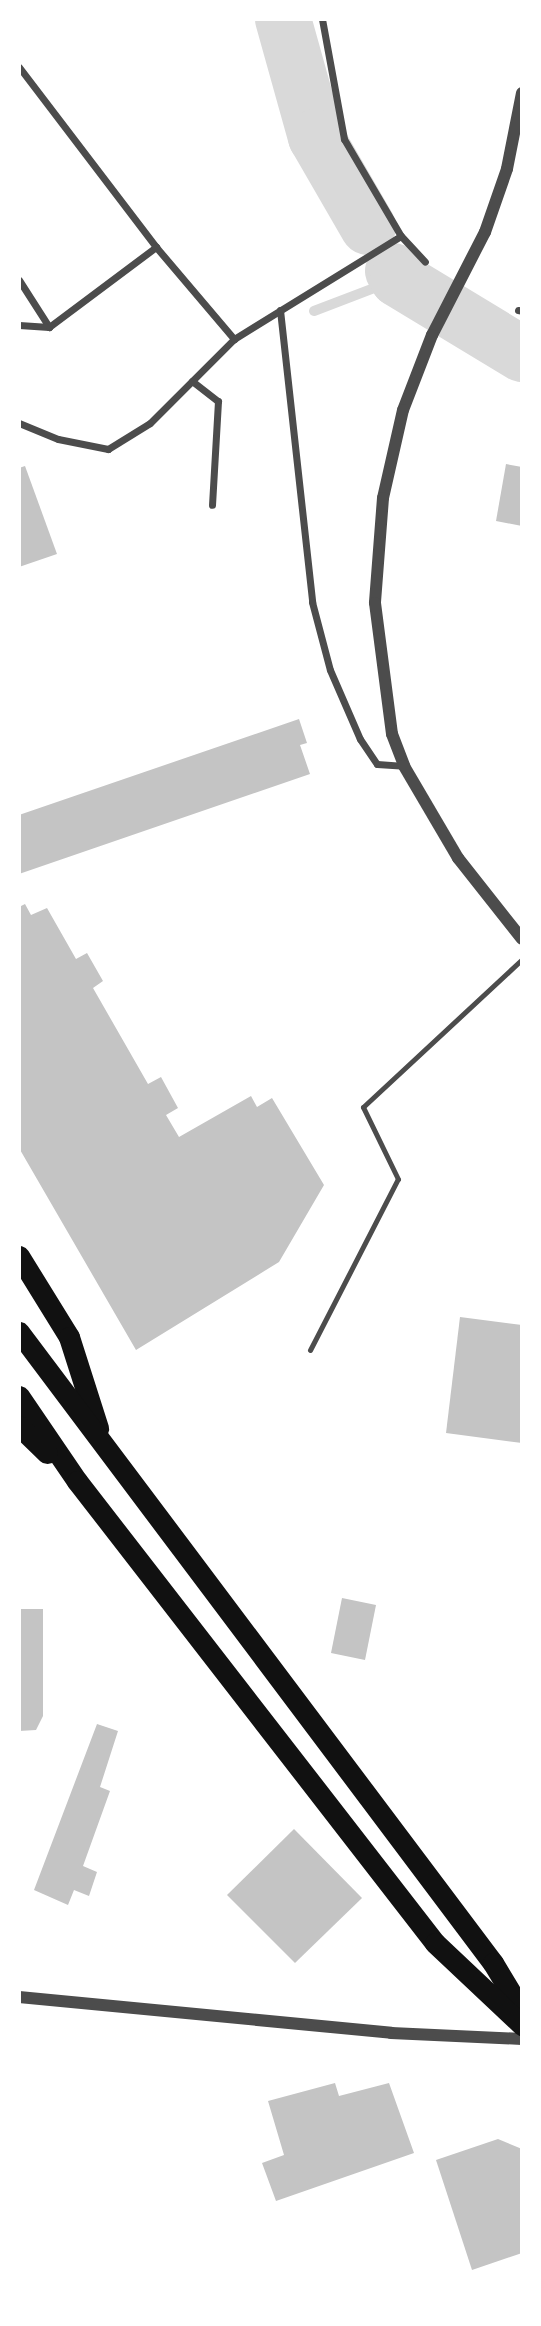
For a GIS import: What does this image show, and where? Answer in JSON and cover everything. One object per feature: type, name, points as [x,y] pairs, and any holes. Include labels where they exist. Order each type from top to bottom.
[{"type":"highway","points":[[19,1256],[69,1337],[103,1446]]},
{"type":"highway","points":[[19,1332],[493,1963],[522,2011]]},
{"type":"highway","points":[[19,1395],[77,1481],[435,1943],[522,2025]]},
{"type":"highway","points":[[19,1426],[77,1481]]},
{"type":"street","points":[[322,19],[344,139],[401,236],[425,262]]},
{"type":"street","points":[[19,67],[156,247],[234,339]]},
{"type":"street","points":[[522,93],[507,169],[485,232],[432,335],[404,410],[383,498],[375,603],[392,734],[404,766],[458,858],[522,939]]},
{"type":"street","points":[[19,423],[58,439],[108,449],[150,423],[234,339],[401,236]]},
{"type":"street","points":[[19,325],[49,327],[156,247]]},
{"type":"street","points":[[19,280],[49,327]]},
{"type":"street","points":[[280,310],[315,613],[330,670],[360,739],[376,764],[404,766]]},
{"type":"street","points":[[192,381],[218,401],[212,505]]},
{"type":"street","points":[[19,1997],[391,2033],[522,2039]]},
{"type":"lane","points":[[310,1350],[398,1179],[363,1107],[522,959]]},
{"type":"building","points":[[506,464],[522,467],[522,526],[496,521]]},
{"type":"building","points":[[25,466],[57,554],[19,567],[19,468]]},
{"type":"building","points":[[299,719],[307,743],[300,745],[310,774],[19,874],[19,815]]},
{"type":"building","points":[[25,904],[31,915],[47,908],[76,959],[87,953],[103,981],[93,988],[148,1084],[161,1077],[178,1108],[166,1115],[179,1137],[251,1096],[257,1107],[272,1098],[324,1185],[279,1262],[136,1350],[19,1148],[19,907]]},
{"type":"building","points":[[460,1317],[522,1325],[522,1443],[446,1433]]},
{"type":"building","points":[[342,1598],[376,1605],[365,1660],[331,1653]]},
{"type":"building","points":[[19,1609],[43,1609],[43,1716],[36,1730],[19,1731]]},
{"type":"building","points":[[97,1724],[118,1731],[100,1787],[110,1791],[83,1866],[97,1872],[89,1896],[74,1890],[68,1905],[34,1890]]},
{"type":"building","points":[[294,1829],[362,1898],[295,1963],[227,1895]]},
{"type":"building","points":[[335,2083],[339,2096],[389,2083],[414,2153],[276,2201],[262,2163],[284,2155],[268,2101]]},
{"type":"building","points":[[498,2139],[522,2149],[522,2253],[472,2270],[436,2160]]},
{"type":"waterway","points":[[283,19],[316,137],[368,227]]},
{"type":"waterway","points":[[393,271],[398,279],[522,354]]},
{"type":"waterway","points":[[314,311],[398,279]]}]
